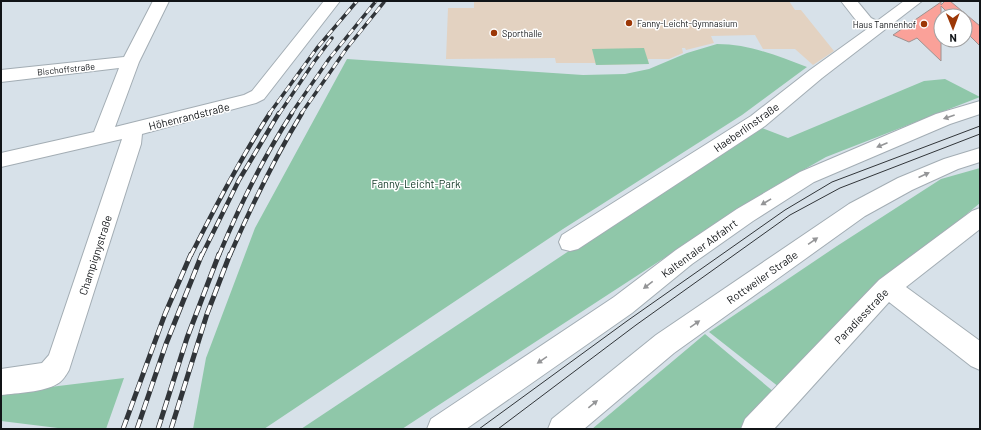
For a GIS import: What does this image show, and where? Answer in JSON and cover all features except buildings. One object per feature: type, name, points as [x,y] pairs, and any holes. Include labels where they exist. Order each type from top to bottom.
[{"type":"street","points":[[103,137],[105,127],[130,62],[161,1]]},
{"type":"street","name":"Höhenrandstraße","points":[[1,160],[133,130],[241,103],[258,95],[332,1]]},
{"type":"street","points":[[849,1],[865,21],[877,28]]},
{"type":"street","name":"Haeberlinstraße","points":[[570,242],[758,121],[816,74],[914,1]]},
{"type":"street","name":"Bischoffstraße","points":[[1,76],[130,62]]},
{"type":"street","name":"Kaltentaler Abfahrt","points":[[441,429],[622,305],[702,244],[745,215],[807,177],[943,119],[980,106]]},
{"type":"street","name":"Champignystraße","points":[[1,382],[48,375],[55,369],[60,361],[131,144],[133,130]]},
{"type":"street","name":"Rottweiler Straße","points":[[562,429],[666,344],[857,210],[905,184],[951,164],[980,155]]},
{"type":"street","name":"Paradiesstraße","points":[[755,429],[888,287],[980,217]]},
{"type":"street","points":[[888,287],[980,357]]},
{"type":"shaded area","name":"Fanny-Leicht-Gymnasium","points":[[474,1],[789,1],[795,10],[801,10],[834,51],[813,65],[795,49],[763,49],[755,35],[711,36],[714,43],[686,50],[685,48],[682,48],[683,53],[669,59],[648,59],[649,64],[596,65],[595,63],[556,63],[555,58],[446,59],[448,8],[474,8]]},
{"type":"green space","name":"Fanny-Leicht-Park","points":[[717,44],[752,48],[807,67],[742,115],[563,229],[264,429],[193,429],[206,358],[255,228],[347,59],[583,75],[625,74],[649,69],[687,53]]},
{"type":"green space","points":[[644,48],[649,64],[596,65],[592,49]]},
{"type":"green space","points":[[945,79],[980,97],[826,157],[770,189],[402,429],[301,429],[757,126],[788,138],[924,81]]},
{"type":"green space","points":[[980,168],[980,203],[855,307],[779,387],[709,332],[837,246],[941,179]]},
{"type":"green space","points":[[705,334],[774,392],[740,429],[592,429]]},
{"type":"green space","points":[[124,378],[106,429],[66,429],[1,421],[1,393]]},
{"type":"tram line","points":[[479,429],[627,321],[785,210],[832,182],[980,126]]},
{"type":"tram line","points":[[498,429],[636,325],[790,215],[840,188],[980,134]]},
{"type":"railway","points":[[269,114],[317,48],[357,1]]},
{"type":"railway","points":[[291,114],[329,59],[376,1]]},
{"type":"railway","points":[[301,114],[347,48],[385,1]]},
{"type":"railway","points":[[279,114],[332,38]]},
{"type":"railway","points":[[191,255],[228,183],[270,113]]},
{"type":"railway","points":[[202,255],[239,180],[279,113]]},
{"type":"railway","points":[[219,255],[252,183],[271,147],[292,113]]},
{"type":"railway","points":[[230,255],[263,183],[302,113]]},
{"type":"railway","points":[[123,429],[165,314],[191,254]]},
{"type":"railway","points":[[137,429],[166,344],[202,254]]},
{"type":"railway","points":[[158,429],[187,338],[219,254]]},
{"type":"railway","points":[[171,429],[207,314],[230,254]]},
{"type":"place","name":"Fanny-Leicht-Gymnasium","points":[[629,23]]},
{"type":"place","name":"Haus Tannenhof","points":[[924,24]]},
{"type":"place","name":"Sporthalle","points":[[494,33]]}]
